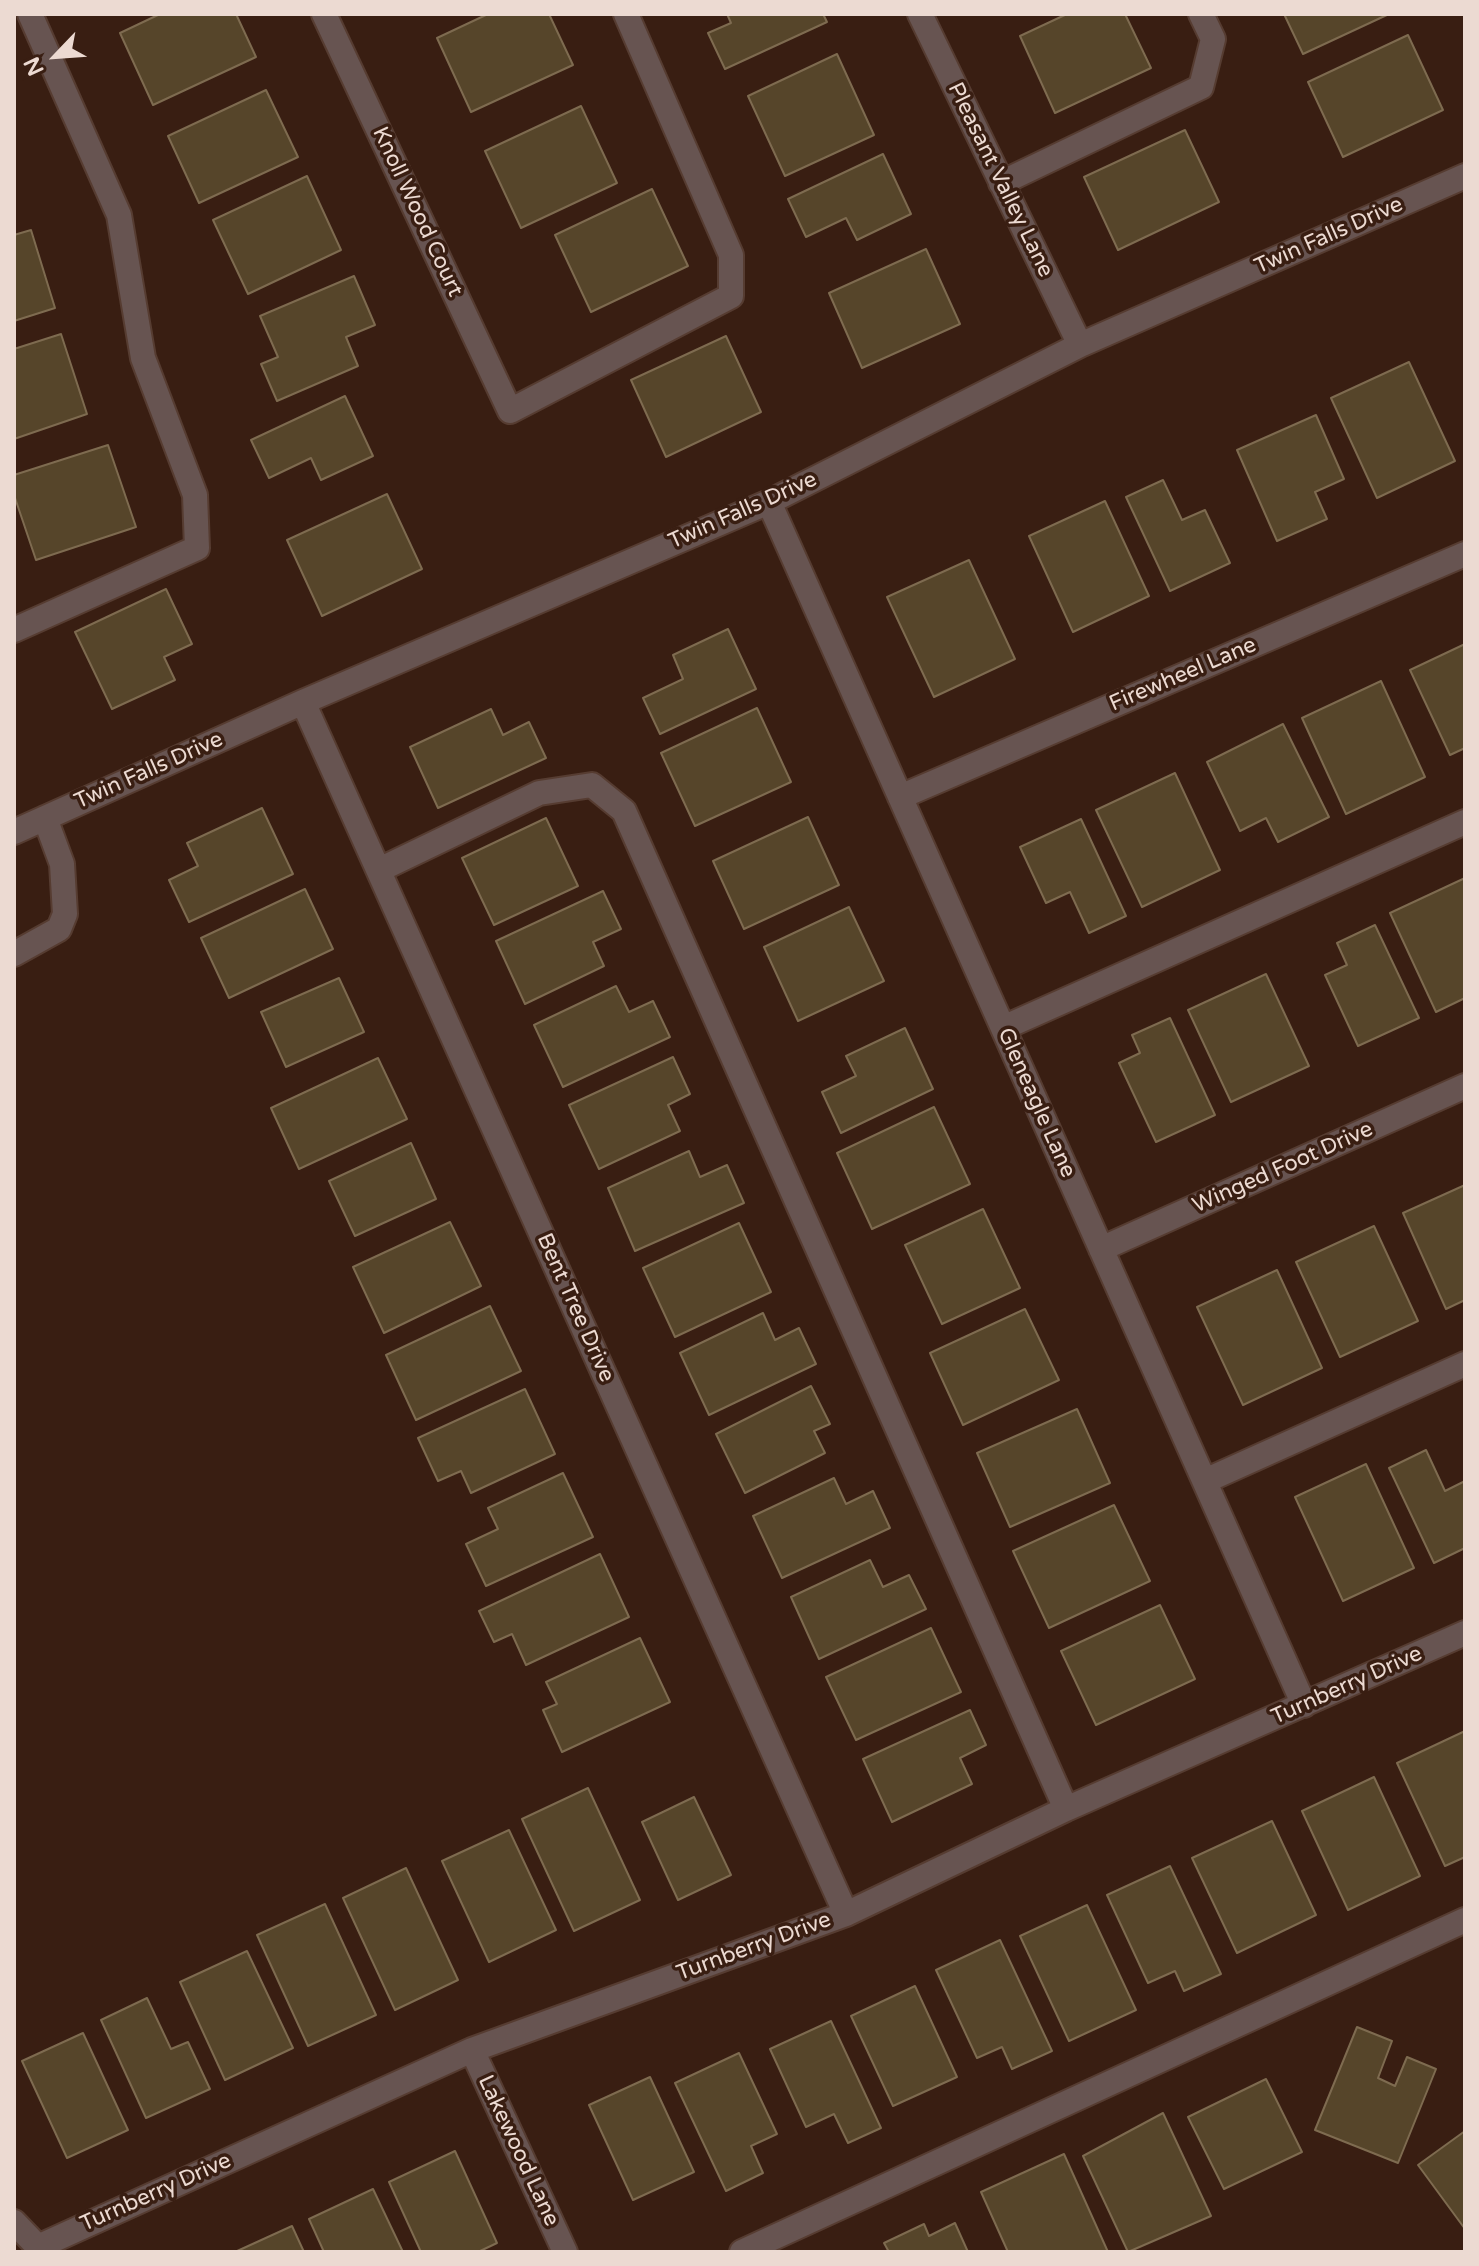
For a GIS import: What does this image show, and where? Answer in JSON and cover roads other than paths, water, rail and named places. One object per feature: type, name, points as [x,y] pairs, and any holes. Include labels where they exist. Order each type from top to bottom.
[{"type":"street","points":[[14,630],[197,548],[195,495],[143,358],[119,215],[30,14]]},
{"type":"street","name":"Knoll Wood Court","points":[[324,14],[510,411],[731,296],[731,255],[626,14]]},
{"type":"street","name":"Pleasant Valley Lane","points":[[920,14],[1080,345]]},
{"type":"street","points":[[1001,183],[1201,87],[1213,39],[1201,14]]},
{"type":"street","name":"Twin Falls Drive","points":[[14,832],[303,702],[769,502],[1080,345],[1465,176]]},
{"type":"street","name":"Gleneagle Lane","points":[[769,502],[1304,1705]]},
{"type":"street","name":"Firewheel Lane","points":[[900,797],[1465,554]]},
{"type":"street","name":"Bent Tree Drive","points":[[303,702],[846,1914]]},
{"type":"street","points":[[379,870],[539,793],[592,785],[624,811],[1066,1809]]},
{"type":"street","points":[[14,954],[59,929],[65,914],[62,864],[45,818]]},
{"type":"street","points":[[1003,1028],[1465,822]]},
{"type":"street","name":"Winged Foot Drive","points":[[1101,1249],[1465,1086]]},
{"type":"street","points":[[1205,1481],[1465,1364]]},
{"type":"street","name":"Turnberry Drive","points":[[14,2222],[38,2247],[472,2050],[846,1914],[1066,1809],[1465,1633]]},
{"type":"street","points":[[742,2252],[1465,1920]]},
{"type":"street","name":"Lakewood Lane","points":[[472,2050],[565,2252]]}]
